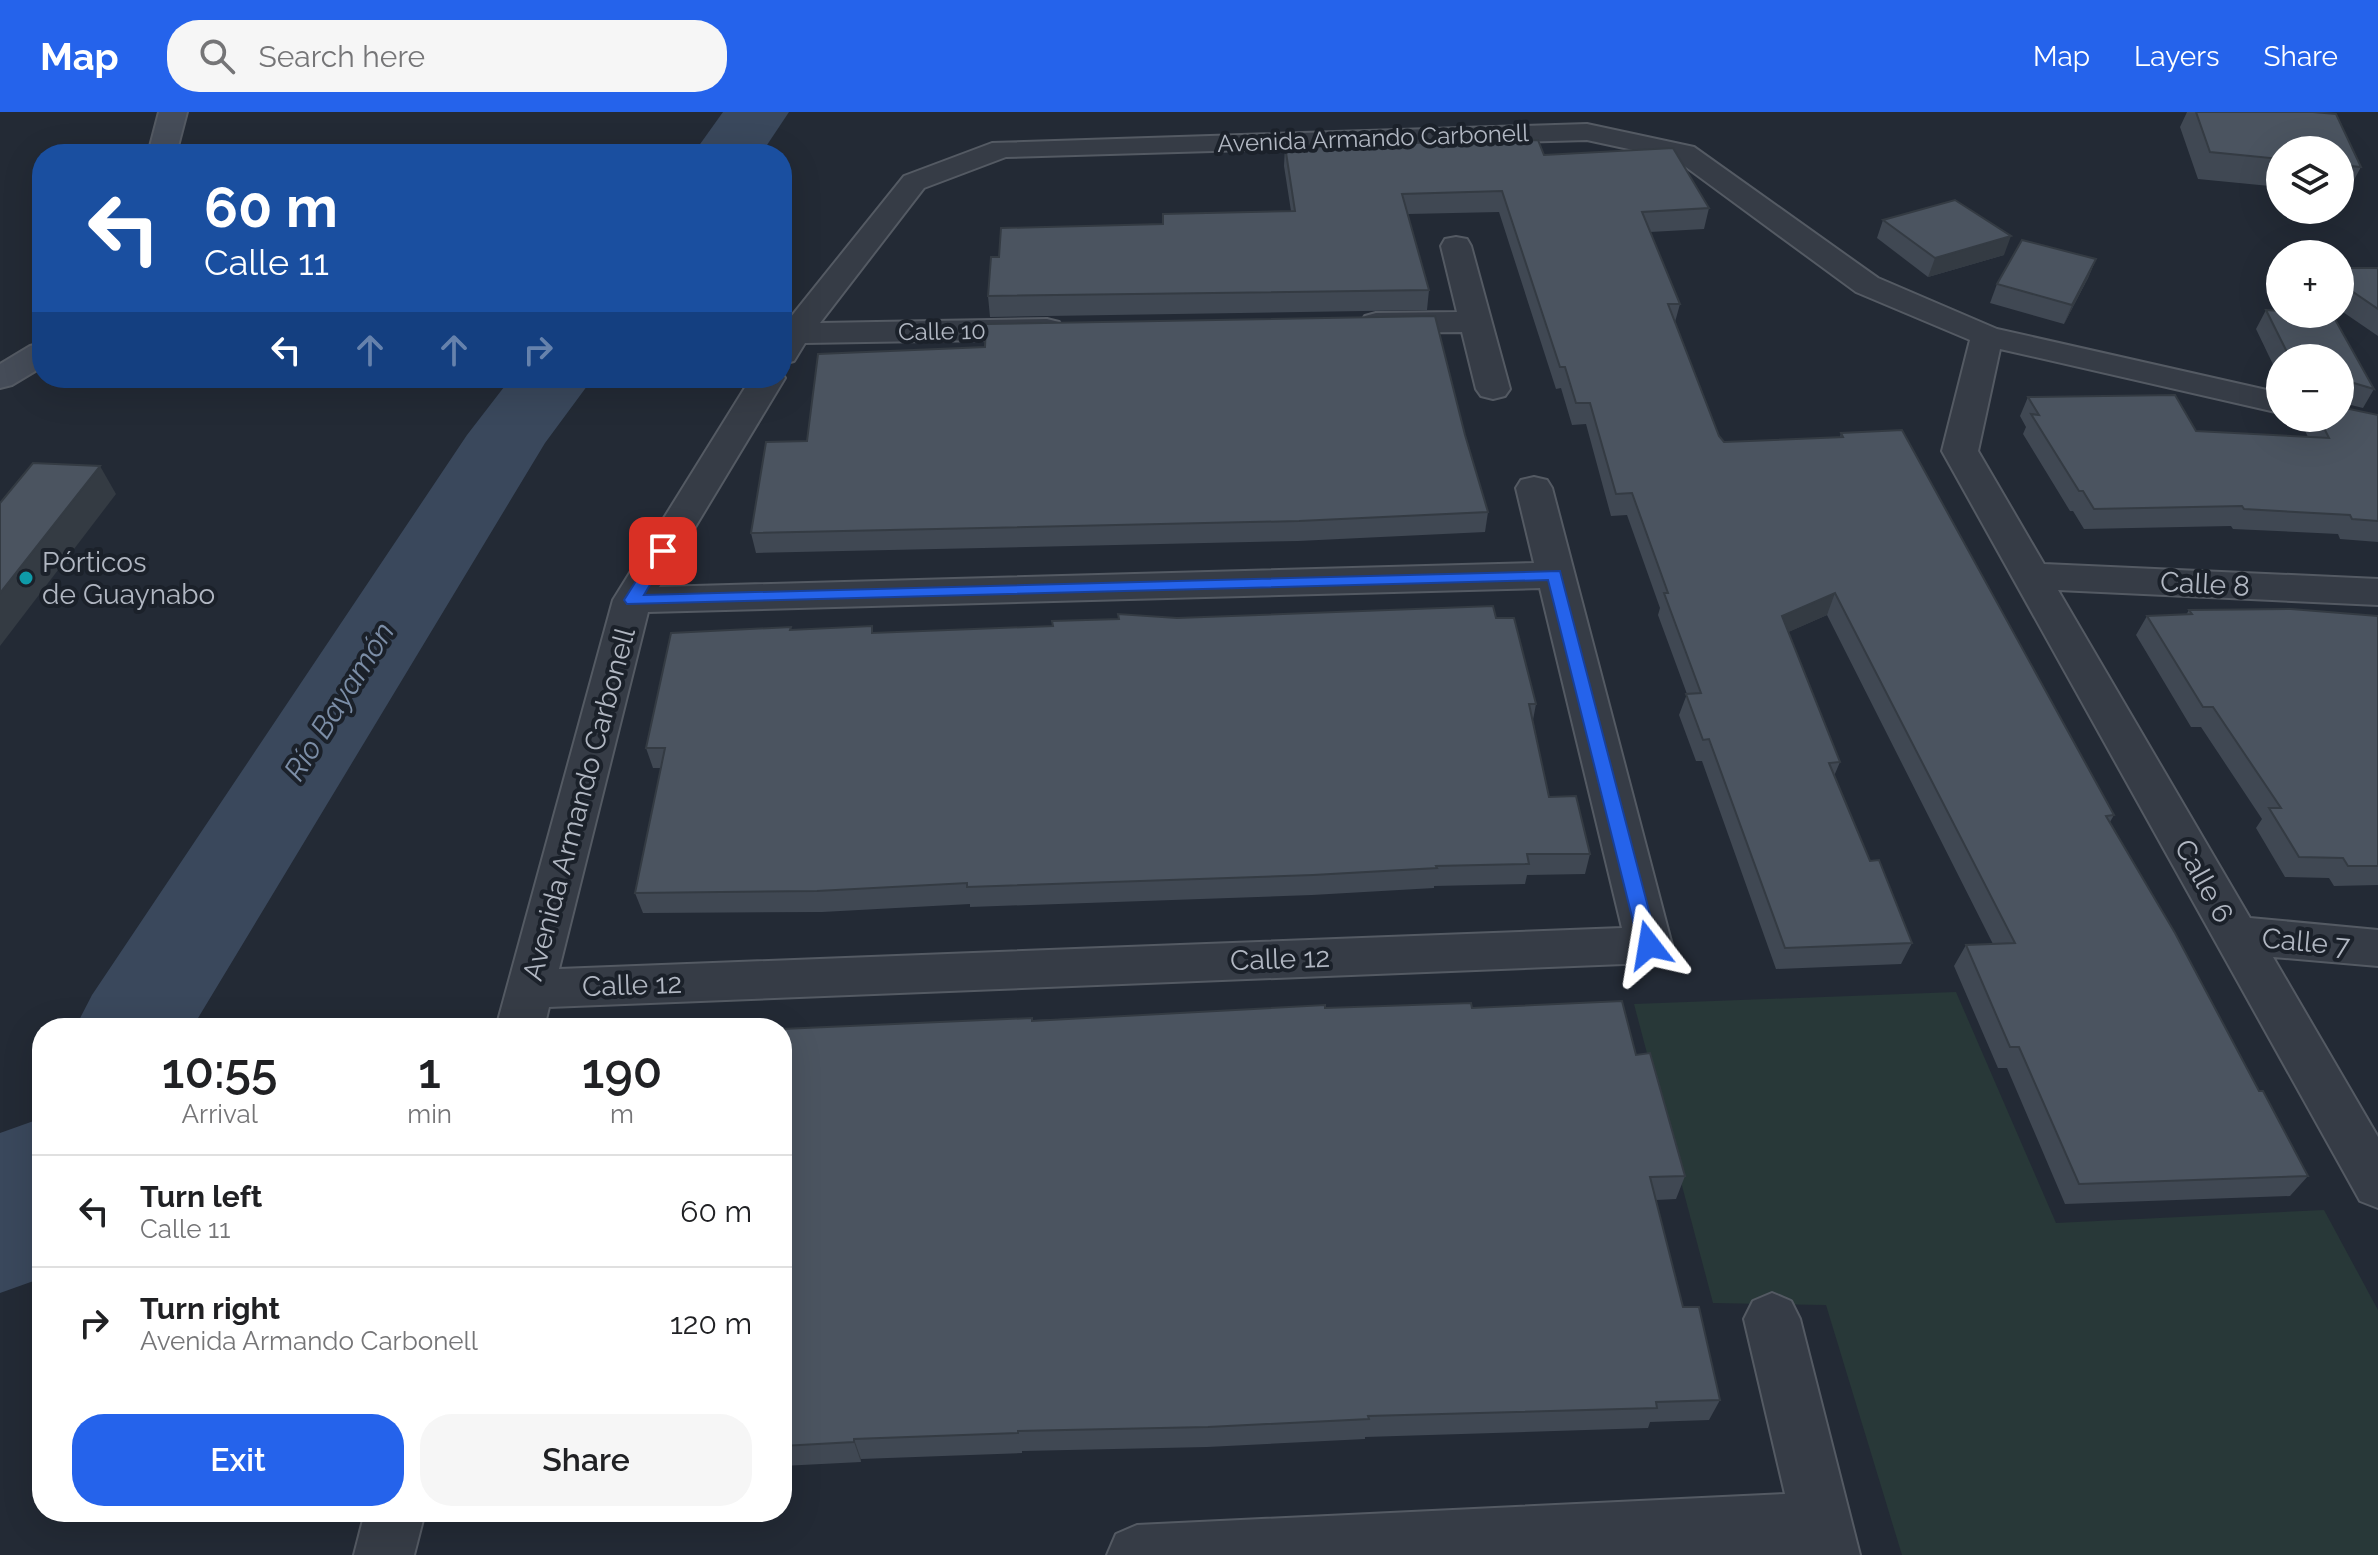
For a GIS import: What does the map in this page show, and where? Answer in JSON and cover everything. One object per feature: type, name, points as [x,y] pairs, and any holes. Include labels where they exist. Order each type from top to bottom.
[{"type":"street","points":[[165,144],[173,112]]},
{"type":"street","name":"Avenida Armando Carbonell","points":[[792,339],[914,182],[1002,149],[1587,132],[1684,153],[1867,285],[1987,336],[2266,400]]},
{"type":"street","points":[[1456,246],[1493,389]]},
{"type":"street","points":[[1347,324],[1474,322]]},
{"type":"street","name":"Calle 10","points":[[792,344],[1079,328]]},
{"type":"street","name":"Calle 6","points":[[1987,336],[1960,451],[2378,1185]]},
{"type":"street","points":[[0,378],[32,359]]},
{"type":"street","name":"Avenida Armando Carbonell","points":[[525,1009],[632,600],[762,388]]},
{"type":"street","points":[[632,600],[1555,575],[1534,488]]},
{"type":"street","name":"Calle 12","points":[[525,1009],[1649,945],[1555,575]]},
{"type":"street","name":"Calle 8","points":[[2032,576],[2378,592]]},
{"type":"street","name":"Calle 7","points":[[2235,935],[2378,948]]},
{"type":"street","points":[[1137,1555],[1826,1539],[1772,1319]]},
{"type":"street","points":[[384,1555],[392,1522]]},
{"type":"shaded area","points":[[1956,992],[2056,1223],[2324,1210],[2378,1310],[2378,1555],[1902,1555],[1826,1305],[1713,1303],[1634,1004]]},
{"type":"building","points":[[2196,112],[2336,114],[2346,136],[2266,136],[2266,158],[2210,152]]},
{"type":"building","points":[[1538,140],[1544,155],[1673,148],[1709,208],[1642,212],[1680,304],[1668,304],[1724,442],[1843,437],[1841,433],[1902,430],[2114,815],[2106,816],[2175,933],[2308,1176],[2079,1184],[2019,1047],[2010,1047],[1966,945],[2015,943],[1835,593],[1782,616],[1840,762],[1829,763],[1870,861],[1879,860],[1912,943],[1785,948],[1709,739],[1703,740],[1686,694],[1701,693],[1632,493],[1616,494],[1590,403],[1576,403],[1565,367],[1560,367],[1502,191],[1402,194],[1429,290],[988,296],[991,257],[999,257],[1001,228],[1163,224],[1163,214],[1295,211],[1285,146]]},
{"type":"building","points":[[2354,152],[2361,167],[2354,166]]},
{"type":"building","points":[[1955,200],[2011,236],[1935,258],[1883,220]]},
{"type":"building","points":[[2022,240],[2096,259],[2072,305],[1997,284]]},
{"type":"building","points":[[2354,268],[2378,268],[2378,309],[2354,293]]},
{"type":"building","points":[[1435,316],[1488,512],[1299,521],[751,533],[766,442],[807,441],[818,354],[985,347],[986,324]]},
{"type":"building","points":[[2275,328],[2340,328],[2349,344],[2283,344]]},
{"type":"building","points":[[2354,353],[2374,389],[2354,383]]},
{"type":"building","points":[[2175,395],[2196,431],[2329,438],[2326,432],[2354,432],[2354,410],[2378,415],[2378,521],[2352,519],[2350,515],[2244,509],[2242,506],[2094,509],[2083,491],[2079,491],[2031,414],[2039,415],[2028,397]]},
{"type":"building","points":[[33,463],[100,466],[0,593],[0,503]]},
{"type":"building","points":[[1493,606],[1496,618],[1514,618],[1536,704],[1529,704],[1549,797],[1576,796],[1590,854],[1527,854],[1529,864],[1436,866],[1313,875],[967,887],[967,883],[817,891],[635,893],[665,748],[646,748],[671,633],[872,626],[872,633],[1053,626],[1052,621],[1119,619],[1118,614],[1177,618]]},
{"type":"building","points":[[2291,609],[2378,616],[2378,866],[2348,866],[2343,858],[2299,857],[2269,808],[2281,808],[2213,707],[2203,707],[2147,616],[2192,614],[2189,610]]},
{"type":"building","points":[[1622,1001],[1636,1055],[1650,1053],[1685,1176],[1650,1177],[1683,1307],[1699,1307],[1720,1400],[1656,1402],[1657,1408],[1368,1416],[1369,1419],[1208,1427],[1018,1431],[854,1439],[854,1442],[792,1445],[792,1029],[1032,1018],[1032,1021],[1325,1005],[1325,1008],[1471,1003],[1472,1008]]},
{"type":"waterway","name":"Río Bayamón","points":[[734,144],[756,112]]},
{"type":"waterway","name":"Río Bayamón","points":[[138,1018],[508,435],[545,388]]},
{"type":"waterway","name":"Río Bayamón","points":[[0,1237],[32,1187]]},
{"type":"place","name":"Pórticos de Guaynabo","points":[[26,578]]},
{"type":"route","points":[[663,551],[632,600],[1555,575],[1649,945]]}]
